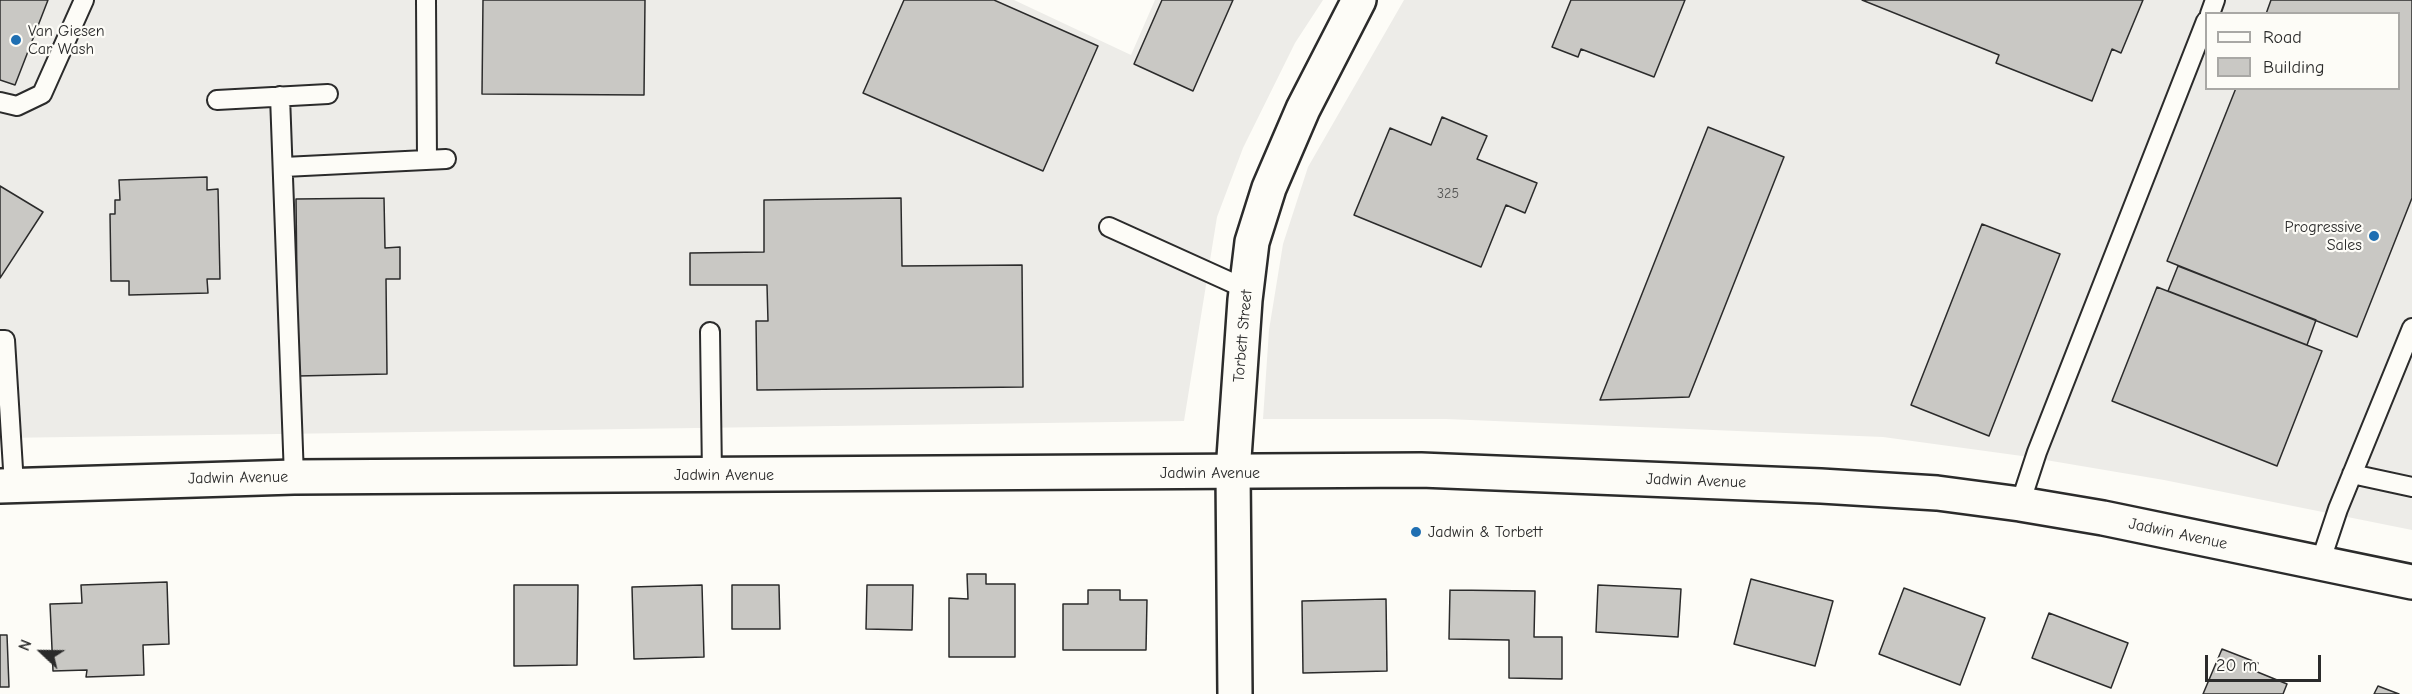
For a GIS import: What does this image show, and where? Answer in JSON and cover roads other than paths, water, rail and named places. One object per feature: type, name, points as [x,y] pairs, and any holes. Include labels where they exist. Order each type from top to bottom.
[{"type":"main road","name":"Torbett Street","points":[[1235,694],[1233,472],[1246,289],[1252,242],[1269,188],[1303,109],[1359,0]]},
{"type":"main road","name":"Jadwin Avenue","points":[[7,485],[294,477],[1421,470],[1937,493],[2020,504],[2412,582]]},
{"type":"lane","points":[[0,102],[17,106],[42,94],[84,0]]},
{"type":"lane","points":[[426,0],[427,160]]},
{"type":"lane","points":[[2020,504],[2037,452],[2205,24]]},
{"type":"lane","points":[[217,100],[328,94]]},
{"type":"lane","points":[[280,96],[294,477]]},
{"type":"lane","points":[[284,167],[446,159]]},
{"type":"lane","points":[[1109,227],[1246,289]]},
{"type":"lane","points":[[2320,563],[2352,474],[2412,328]]},
{"type":"lane","points":[[710,332],[712,475]]},
{"type":"lane","points":[[0,340],[5,340],[7,485]]},
{"type":"lane","points":[[2352,474],[2412,487]]},
{"type":"place","name":"Van Giesen Car Wash","points":[[16,40]]},
{"type":"place","name":"Progressive Sales","points":[[2374,236]]},
{"type":"place","name":"Jadwin & Torbett","points":[[1416,532]]}]
